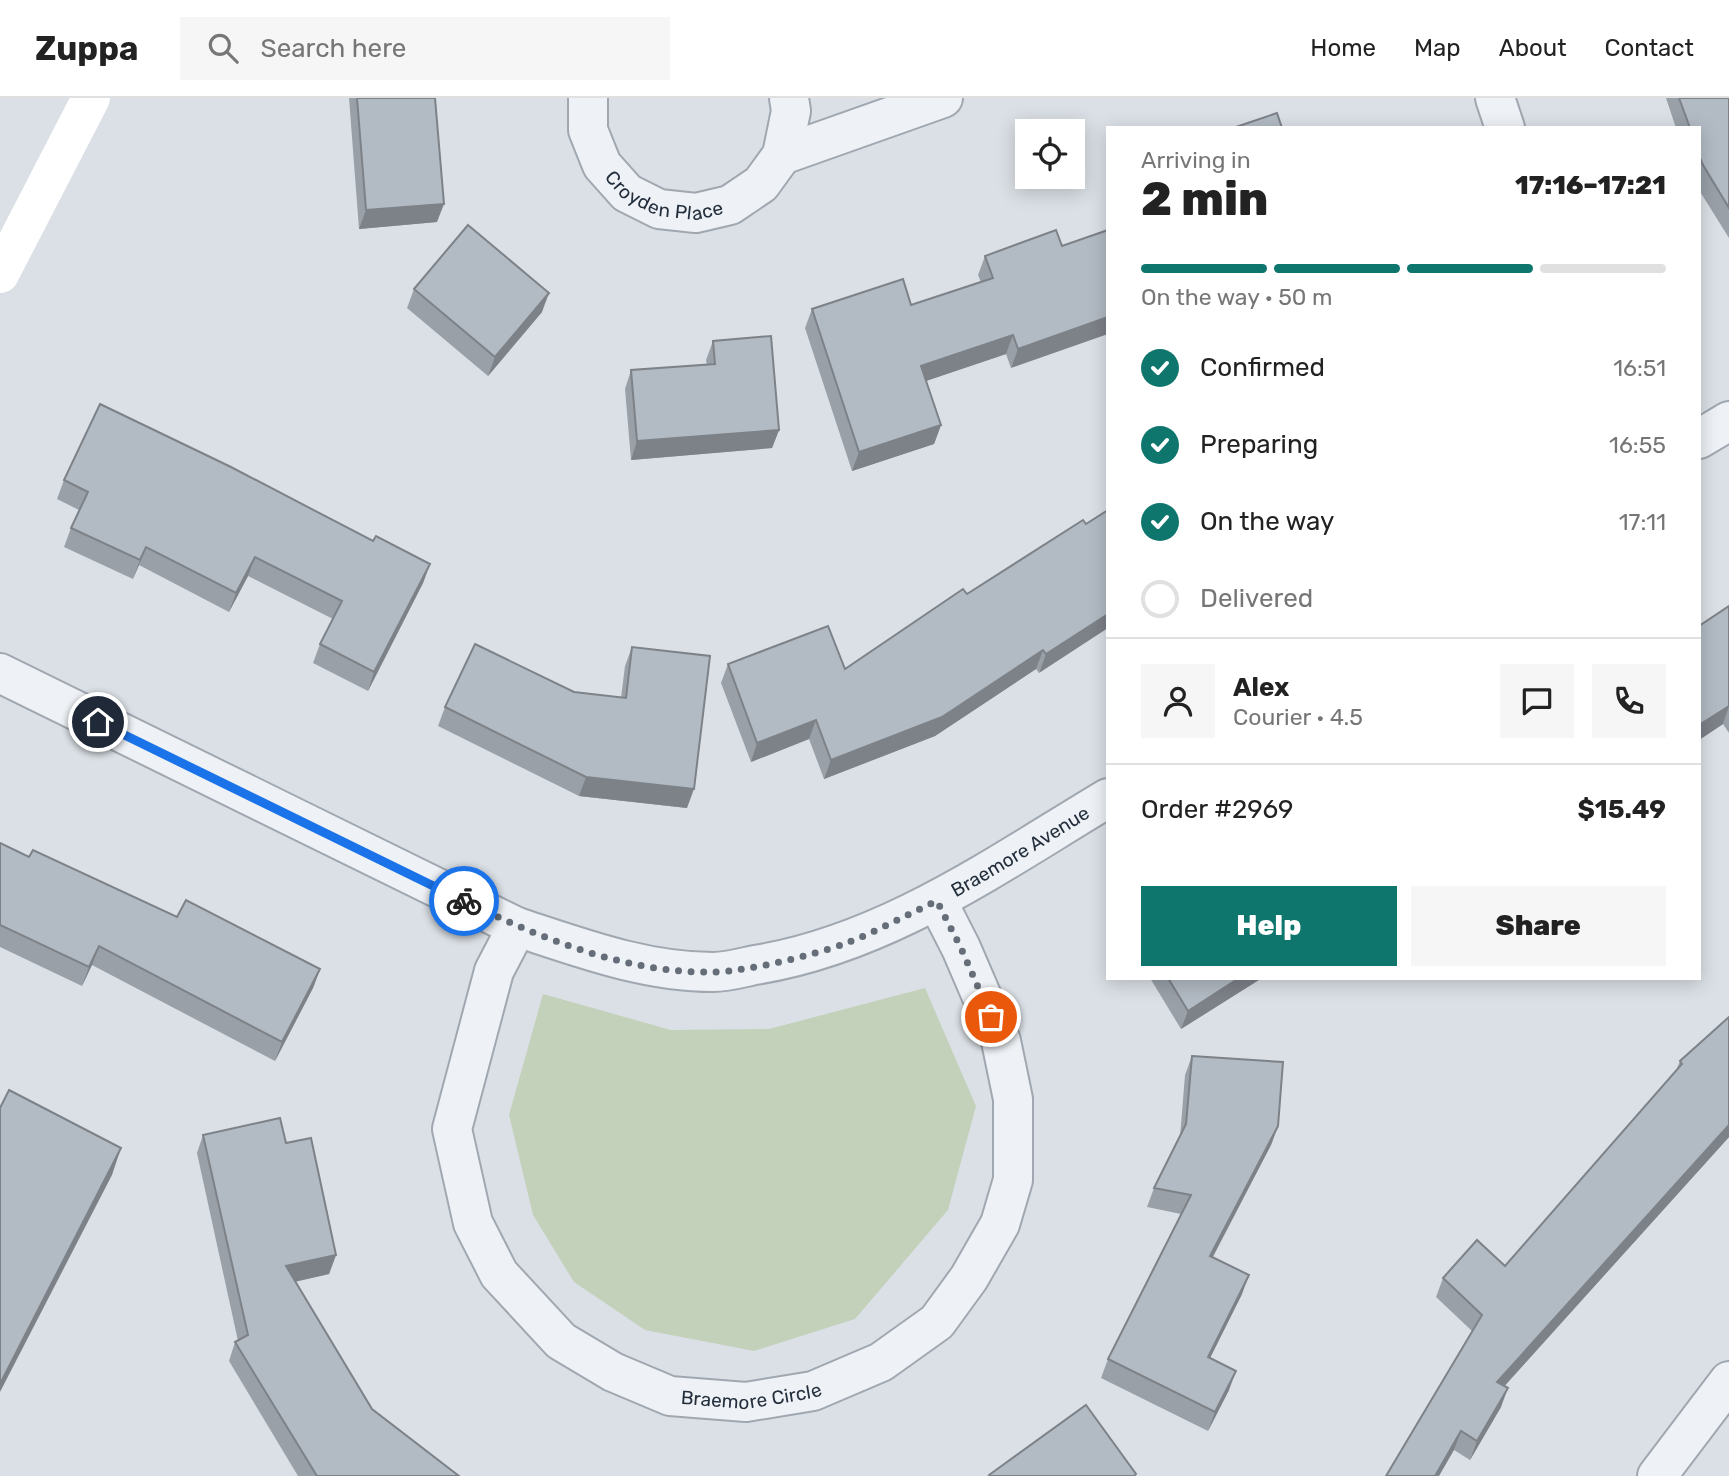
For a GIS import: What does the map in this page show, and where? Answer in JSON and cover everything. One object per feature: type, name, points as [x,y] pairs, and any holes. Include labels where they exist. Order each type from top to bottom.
[{"type":"main road","points":[[0,274],[91,98]]},
{"type":"street","name":"Croyden Place","points":[[588,98],[588,130],[602,165],[627,193],[659,209],[696,213],[730,205],[761,184],[782,155],[792,111],[789,98]]},
{"type":"street","points":[[782,155],[943,98]]},
{"type":"street","points":[[1495,98],[1504,126]]},
{"type":"street","points":[[1701,438],[1729,421]]},
{"type":"street","name":"Braemore Avenue","points":[[0,674],[517,927],[587,951],[650,967],[715,972],[782,961],[845,944],[937,901],[1106,799]]},
{"type":"street","name":"Braemore Circle","points":[[517,927],[494,971],[452,1129],[473,1223],[499,1274],[561,1341],[613,1372],[670,1396],[746,1402],[813,1391],[881,1362],[937,1322],[970,1278],[1000,1224],[1013,1180],[1013,1099],[1001,1041],[961,948],[937,901]]},
{"type":"street","points":[[1657,1476],[1729,1381]]},
{"type":"green space","points":[[925,988],[976,1106],[948,1210],[855,1319],[754,1351],[645,1330],[574,1282],[533,1215],[509,1115],[543,994],[671,1030],[769,1029]]},
{"type":"building","points":[[357,98],[435,98],[444,204],[366,210]]},
{"type":"building","points":[[1679,98],[1729,98],[1729,208],[1701,160],[1701,126],[1689,126]]},
{"type":"building","points":[[1277,113],[1281,126],[1239,126]]},
{"type":"building","points":[[468,225],[549,293],[495,357],[414,289]]},
{"type":"building","points":[[1056,230],[1062,246],[1106,231],[1106,318],[1018,349],[1013,335],[921,366],[941,425],[859,452],[812,309],[903,279],[911,305],[993,278],[985,256]]},
{"type":"building","points":[[771,336],[779,430],[637,441],[631,370],[715,364],[713,341]]},
{"type":"building","points":[[100,404],[231,467],[373,541],[376,536],[430,564],[374,672],[320,644],[342,601],[255,557],[236,593],[146,547],[140,560],[71,528],[88,492],[64,480]]},
{"type":"building","points":[[1106,511],[1106,615],[1046,654],[1043,650],[942,717],[831,760],[816,720],[757,743],[728,664],[828,626],[845,669],[963,589],[967,594],[1083,520],[1086,524]]},
{"type":"building","points":[[1729,606],[1729,706],[1701,724],[1701,625]]},
{"type":"building","points":[[475,644],[574,692],[626,698],[632,647],[710,656],[694,789],[586,777],[445,707]]},
{"type":"building","points":[[0,843],[29,857],[33,850],[177,917],[186,900],[320,969],[282,1042],[99,946],[89,967],[0,925]]},
{"type":"building","points":[[1169,980],[1236,980],[1188,1011]]},
{"type":"building","points":[[1729,1017],[1729,1125],[1497,1382],[1508,1388],[1477,1441],[1461,1431],[1435,1476],[1386,1476],[1482,1315],[1443,1278],[1477,1240],[1505,1266],[1682,1064],[1680,1061]]},
{"type":"building","points":[[1192,1056],[1283,1062],[1278,1126],[1210,1256],[1249,1275],[1208,1357],[1236,1371],[1215,1412],[1108,1359],[1191,1195],[1154,1188],[1186,1124]]},
{"type":"building","points":[[9,1090],[121,1148],[0,1384],[0,1108]]},
{"type":"building","points":[[280,1118],[286,1143],[311,1138],[336,1255],[286,1266],[372,1409],[459,1476],[317,1476],[235,1342],[248,1335],[203,1135]]},
{"type":"building","points":[[1086,1405],[1136,1474],[1134,1476],[989,1475]]},
{"type":"way so far","points":[[464,901],[517,927],[587,951],[650,967],[715,972],[782,961],[845,944],[937,901],[991,1017]]},
{"type":"route","points":[[98,722],[464,901]]}]
